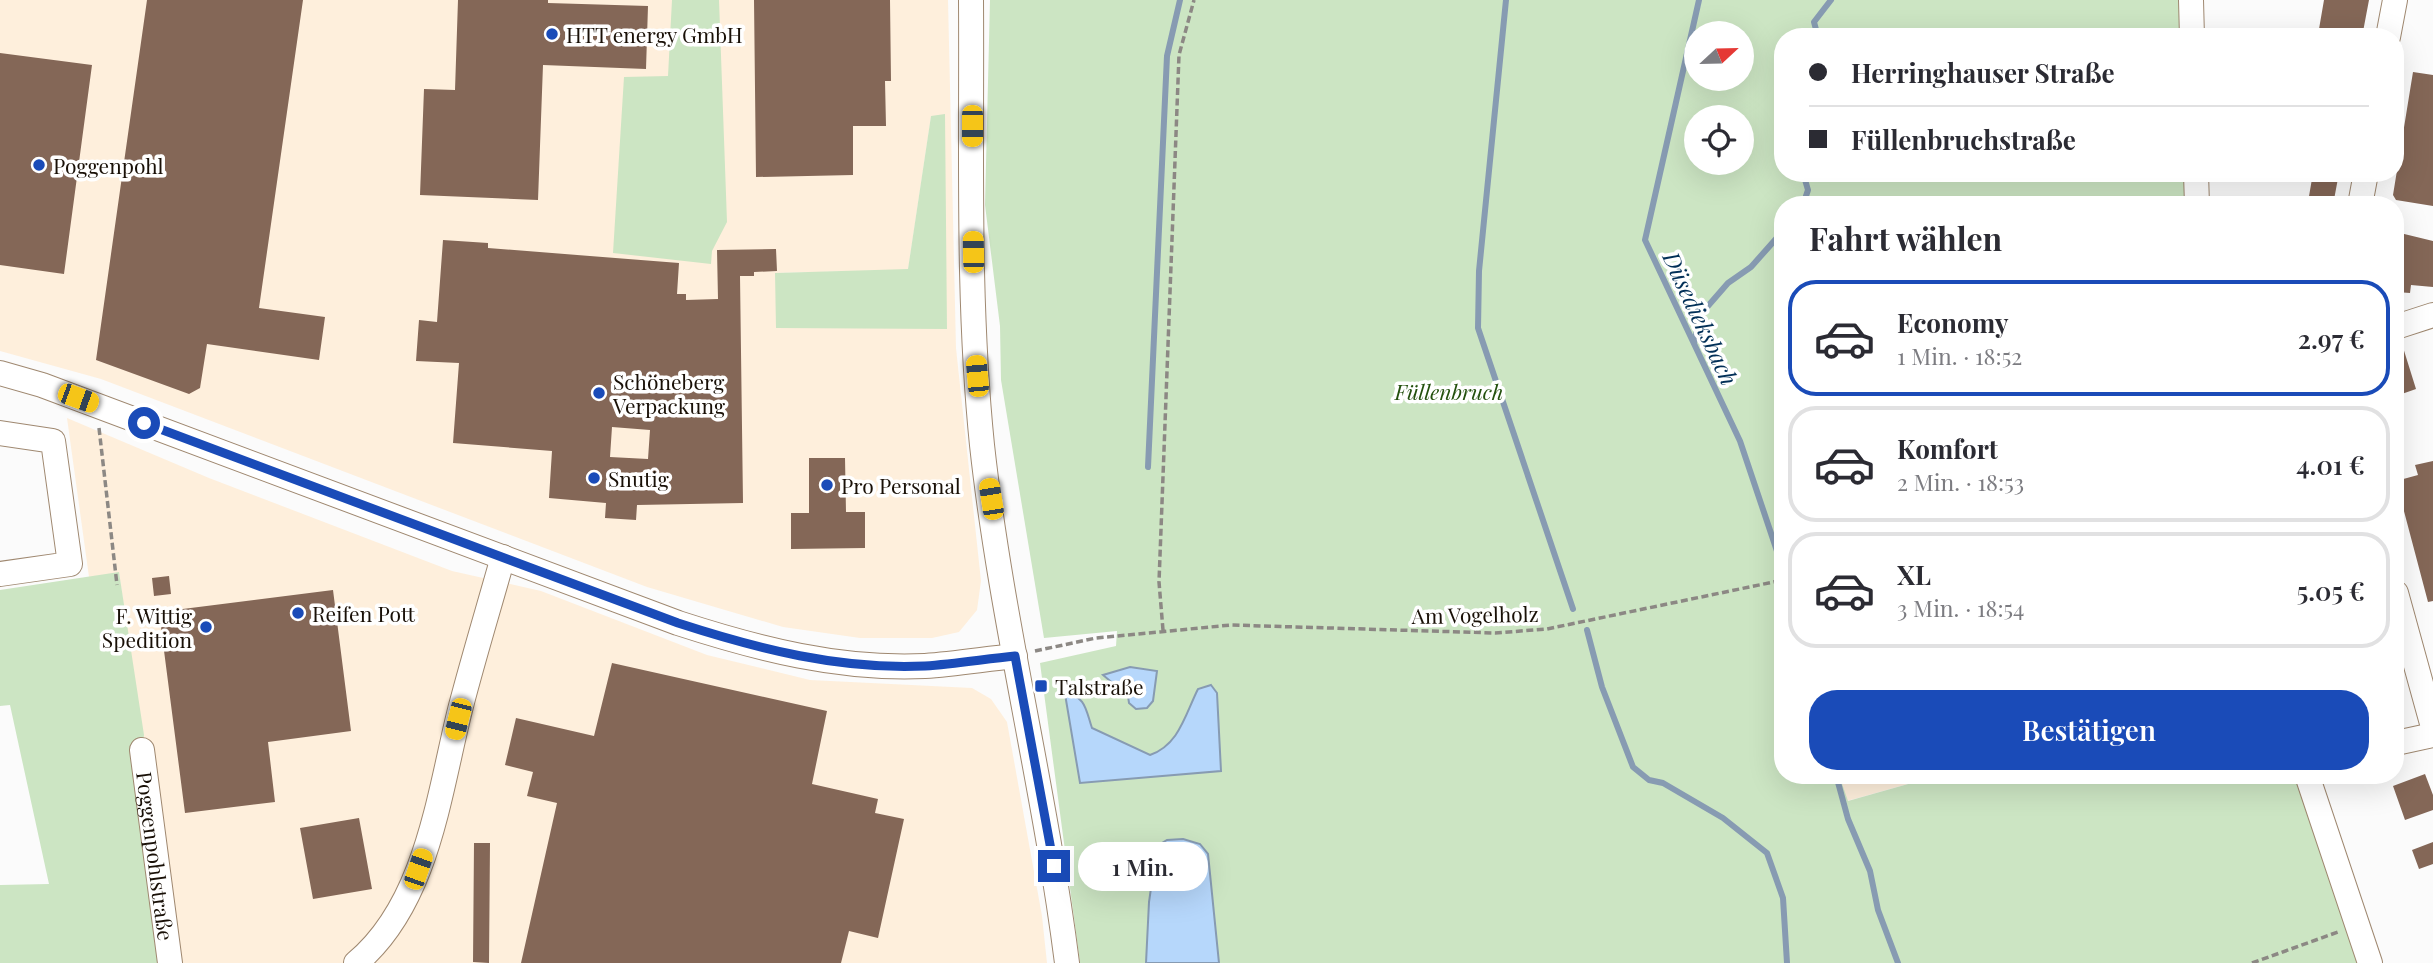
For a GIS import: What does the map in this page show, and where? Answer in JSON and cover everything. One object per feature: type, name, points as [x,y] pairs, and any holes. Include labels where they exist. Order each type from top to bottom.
[{"type":"street","points":[[971,0],[975,353],[983,447],[1015,656],[1058,890],[1067,963]]},
{"type":"street","points":[[2191,0],[2192,28]]},
{"type":"street","points":[[2390,28],[2395,0]]},
{"type":"street","points":[[2404,324],[2433,315]]},
{"type":"street","points":[[0,373],[96,405],[678,623],[786,654],[837,662],[924,666],[1015,656]]},
{"type":"street","points":[[0,433],[53,441],[70,564],[0,574]]},
{"type":"street","points":[[359,962],[393,921],[410,890],[425,848],[471,667],[503,557]]},
{"type":"street","points":[[2404,622],[2433,727]]},
{"type":"street","points":[[2404,741],[2433,735]]},
{"type":"street","name":"Poggenpohlstraße","points":[[142,750],[170,963]]},
{"type":"street","points":[[2309,784],[2370,963]]},
{"type":"path","points":[[1163,630],[1159,582],[1179,55],[1194,0]]},
{"type":"path","points":[[96,405],[117,585]]},
{"type":"path","name":"Am Vogelholz","points":[[1015,656],[1096,638],[1231,625],[1495,633],[1547,629],[1774,582]]},
{"type":"path","points":[[2252,963],[2357,925]]},
{"type":"shaded area","points":[[0,0],[948,0],[956,348],[981,581],[977,610],[959,632],[932,638],[860,638],[783,627],[647,587],[101,379],[0,351]],"holes":[[[931,117],[947,329],[775,273],[908,270]]]},
{"type":"shaded area","points":[[67,418],[209,478],[452,571],[541,591],[707,655],[810,680],[972,688],[991,699],[1007,722],[1042,916],[1047,963],[176,963],[119,573],[89,577]]},
{"type":"shaded area","points":[[1842,784],[1908,784],[1847,801]]},
{"type":"green space","points":[[672,0],[719,0],[727,222],[712,251],[711,264],[613,253],[624,77],[668,76]]},
{"type":"green space","name":"Füllenbruch","points":[[990,0],[2187,0],[2187,28],[1774,28],[1774,182],[2191,182],[2191,196],[1774,196],[1774,784],[1842,784],[1848,801],[1908,784],[2303,784],[2365,963],[1080,963],[1040,663],[1116,646],[1117,631],[1044,638],[1001,380],[1000,326],[985,205]]},
{"type":"green space","points":[[945,114],[947,329],[776,328],[775,273],[908,269],[931,116]]},
{"type":"green space","points":[[119,572],[144,735],[139,766],[161,963],[0,963],[0,885],[49,884],[10,705],[0,706],[0,590]]},
{"type":"water","points":[[1130,667],[1157,671],[1153,701],[1147,708],[1136,709],[1129,703],[1128,696],[1103,675]]},
{"type":"water","points":[[1211,685],[1217,693],[1221,771],[1080,783],[1065,694],[1081,701],[1092,728],[1150,755],[1175,737],[1198,689]]},
{"type":"water","points":[[1183,839],[1200,844],[1208,854],[1219,963],[1146,963],[1149,902],[1157,846],[1167,840]]},
{"type":"building","points":[[147,0],[303,0],[259,308],[325,317],[319,360],[207,344],[200,388],[189,394],[96,360]]},
{"type":"building","points":[[458,0],[548,0],[548,3],[648,6],[646,69],[543,65],[538,200],[420,195],[424,89],[455,90]]},
{"type":"building","points":[[754,0],[890,0],[891,81],[885,81],[886,126],[853,126],[853,175],[756,177]]},
{"type":"building","points":[[2324,0],[2369,0],[2364,28],[2319,28]]},
{"type":"building","name":"Poggenpohl","points":[[0,53],[92,65],[64,274],[0,265]]},
{"type":"building","points":[[2413,72],[2433,75],[2433,206],[2404,201],[2404,196],[2393,195],[2395,182],[2404,182],[2404,127]]},
{"type":"building","points":[[2311,182],[2337,182],[2335,196],[2309,196]]},
{"type":"building","points":[[2404,234],[2433,241],[2433,287],[2411,285],[2410,293],[2404,293]]},
{"type":"building","name":"Schöneberg Verpackung","points":[[443,240],[488,243],[488,248],[679,263],[677,294],[686,294],[686,300],[718,299],[717,250],[776,249],[777,271],[740,276],[743,503],[637,505],[636,520],[605,518],[606,503],[549,498],[552,451],[453,443],[459,363],[416,361],[419,320],[437,322]],"holes":[[[612,427],[650,430],[648,459],[610,457]]]},
{"type":"building","points":[[2404,351],[2416,389],[2404,393]]},
{"type":"building","name":"Pro Personal","points":[[809,458],[845,458],[846,512],[865,512],[865,548],[791,549],[791,513],[809,513]]},
{"type":"building","points":[[2433,461],[2433,601],[2428,602],[2404,511],[2404,479],[2418,475],[2415,465]]},
{"type":"building","points":[[169,576],[171,594],[154,596],[152,578]]},
{"type":"building","points":[[333,590],[351,731],[268,742],[275,802],[185,813],[159,612]]},
{"type":"building","points":[[612,663],[827,711],[812,784],[878,799],[875,813],[904,819],[878,938],[849,931],[841,963],[521,963],[557,803],[527,796],[533,772],[505,765],[516,718],[594,736]]},
{"type":"building","points":[[2425,774],[2433,795],[2433,810],[2405,820],[2393,786]]},
{"type":"building","points":[[359,818],[372,889],[313,899],[300,828]]},
{"type":"building","points":[[2433,842],[2433,864],[2419,869],[2412,850]]},
{"type":"building","points":[[474,843],[490,843],[489,963],[473,962]]},
{"type":"waterway","points":[[1148,467],[1167,56],[1180,0]]},
{"type":"waterway","points":[[1506,0],[1479,271],[1478,328],[1573,609]]},
{"type":"waterway","name":"Düsedieksbach","points":[[1699,0],[1645,240],[1740,441],[1774,542]]},
{"type":"waterway","points":[[1816,28],[1814,22],[1831,0]]},
{"type":"waterway","points":[[1806,182],[1808,190],[1806,196]]},
{"type":"waterway","points":[[1694,343],[1701,314],[1728,283],[1751,267],[1774,241]]},
{"type":"waterway","points":[[1587,630],[1602,687],[1633,767],[1649,780],[1663,783],[1723,818],[1767,853],[1783,898],[1787,963]]},
{"type":"waterway","name":"Düsedieksbach","points":[[1838,784],[1848,819],[1870,871],[1878,910],[1898,963]]},
{"type":"place","name":"HTT energy GmbH","points":[[552,34]]},
{"type":"place","name":"Poggenpohl","points":[[39,165]]},
{"type":"place","name":"Schöneberg Verpackung","points":[[599,393]]},
{"type":"place","name":"Snutig","points":[[594,478]]},
{"type":"place","name":"Pro Personal","points":[[827,485]]},
{"type":"place","name":"Reifen Pott","points":[[298,613]]},
{"type":"place","name":"F. Wittig Spedition","points":[[206,627]]},
{"type":"place","name":"Talstraße","points":[[1041,686]]},
{"type":"route","points":[[144,423],[678,623],[741,643],[837,662],[924,666],[1015,656],[1054,866]]}]
